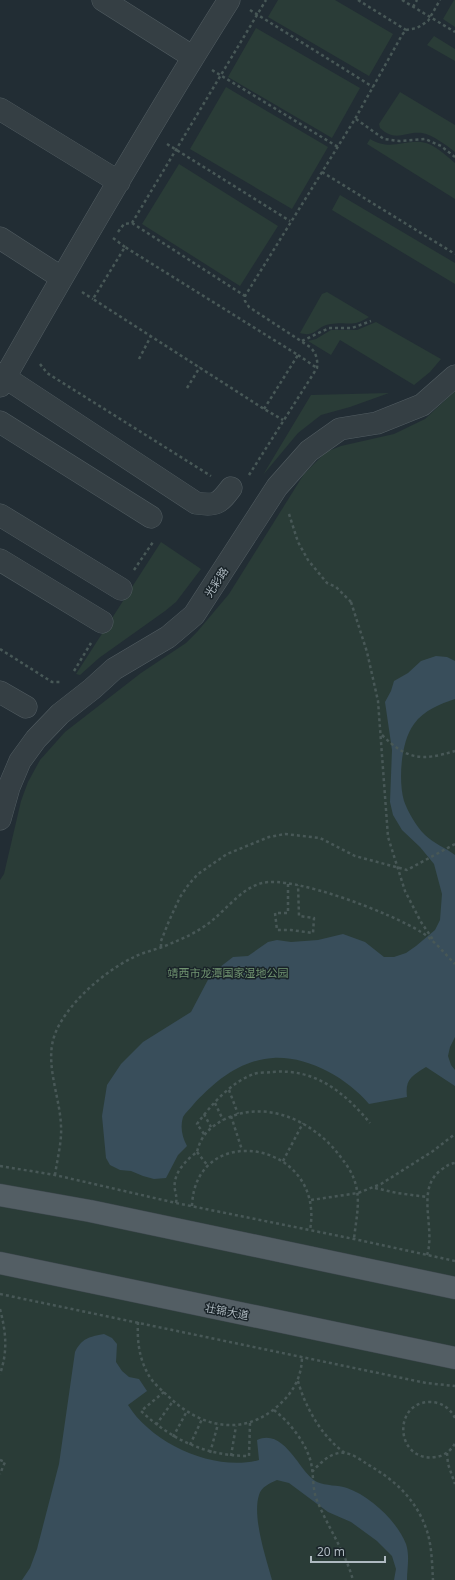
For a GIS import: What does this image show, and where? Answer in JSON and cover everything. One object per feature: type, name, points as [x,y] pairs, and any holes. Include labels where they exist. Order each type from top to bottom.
[{"type":"main road","points":[[0,1195],[97,1212],[455,1288]]},
{"type":"main road","name":"壮锦大道","points":[[0,1263],[455,1358]]},
{"type":"street","points":[[103,0],[193,57]]},
{"type":"street","points":[[231,488],[221,502],[209,505],[196,502],[2,379],[150,132],[193,57],[237,4]]},
{"type":"street","points":[[0,109],[119,182]]},
{"type":"street","points":[[0,238],[62,278]]},
{"type":"street","name":"光彩路","points":[[0,819],[9,787],[20,761],[36,739],[60,714],[92,689],[114,669],[168,637],[194,615],[277,487],[309,451],[340,429],[377,423],[422,405],[455,376]]},
{"type":"street","points":[[0,422],[151,517]]},
{"type":"street","points":[[0,516],[121,590]]},
{"type":"street","points":[[0,560],[102,622]]},
{"type":"street","points":[[0,692],[26,707]]},
{"type":"path","points":[[132,223],[266,0]]},
{"type":"path","points":[[358,0],[406,30],[423,26],[431,16],[440,0]]},
{"type":"path","points":[[402,0],[431,16],[455,32]]},
{"type":"path","points":[[413,7],[417,0]]},
{"type":"path","points":[[237,4],[373,87]]},
{"type":"path","points":[[39,357],[40,364],[47,373],[231,488],[241,486],[317,368],[315,352],[302,341],[249,307],[245,301],[245,296],[290,221],[355,119],[406,30]]},
{"type":"path","points":[[193,57],[220,76],[338,147]]},
{"type":"path","points":[[355,119],[384,139],[399,141],[425,139],[441,146],[455,157]]},
{"type":"path","points":[[150,132],[176,150],[290,221]]},
{"type":"path","points":[[322,172],[455,254]]},
{"type":"path","points":[[110,246],[121,227],[124,224],[132,223],[245,296]]},
{"type":"path","points":[[283,420],[93,299],[125,247],[317,368]]},
{"type":"path","points":[[77,298],[86,285]]},
{"type":"path","points":[[302,341],[329,328],[352,328],[371,321]]},
{"type":"path","points":[[139,359],[151,336]]},
{"type":"path","points":[[264,409],[298,355]]},
{"type":"path","points":[[187,388],[200,367]]},
{"type":"path","points":[[277,487],[284,497],[293,529],[308,560],[327,583],[336,587],[351,602],[374,678],[382,735],[388,837],[405,891],[420,922],[434,941],[455,964]]},
{"type":"path","points":[[382,735],[397,748],[416,758],[441,756],[455,752]]},
{"type":"path","points":[[161,947],[161,941],[180,897],[193,879],[227,854],[269,837],[285,834],[320,838],[355,856],[407,870],[455,844]]},
{"type":"path","points":[[55,1175],[62,1127],[51,1046],[61,1020],[77,998],[125,962],[203,927],[252,887],[262,883],[274,882],[298,885],[344,898],[401,920],[434,941]]},
{"type":"path","points":[[288,884],[288,913],[275,913],[277,930],[313,933],[314,918],[299,916],[298,885]]},
{"type":"path","points":[[204,1135],[197,1124],[204,1114],[229,1090],[254,1074],[295,1071],[310,1076],[340,1092],[357,1107],[370,1123]]},
{"type":"path","points":[[229,1090],[238,1114]]},
{"type":"path","points":[[215,1103],[223,1120]]},
{"type":"path","points":[[176,1203],[176,1184],[181,1168],[185,1161],[197,1152],[200,1141],[211,1127],[238,1114],[248,1112],[276,1113],[303,1123],[317,1131],[335,1150],[351,1172],[358,1193],[354,1239]]},
{"type":"path","points":[[204,1114],[211,1127]]},
{"type":"path","points":[[232,1116],[242,1150]]},
{"type":"path","points":[[282,1161],[303,1123]]},
{"type":"path","points":[[310,1200],[358,1193],[374,1187],[418,1160],[455,1134]]},
{"type":"path","points":[[192,1206],[196,1183],[208,1166],[223,1156],[242,1150],[250,1150],[282,1161],[294,1169],[301,1178],[307,1187],[312,1211],[310,1230]]},
{"type":"path","points":[[197,1152],[208,1166]]},
{"type":"path","points":[[427,1255],[430,1247],[430,1225],[427,1212],[427,1197],[432,1178],[450,1164],[455,1163]]},
{"type":"path","points":[[0,1166],[55,1175],[176,1203],[455,1261]]},
{"type":"path","points":[[374,1187],[397,1193],[427,1197]]},
{"type":"path","points":[[0,1294],[426,1383],[455,1386]]},
{"type":"path","points":[[0,1309],[6,1334],[6,1344],[0,1374]]},
{"type":"path","points":[[138,1322],[138,1347],[147,1373],[173,1401],[202,1419],[218,1424],[236,1426],[250,1423],[262,1418],[274,1410],[289,1396],[298,1381],[302,1356]]},
{"type":"path","points":[[298,1381],[302,1397],[311,1414],[335,1446],[387,1476],[403,1489],[412,1500],[427,1531],[431,1550],[433,1580]]},
{"type":"path","points":[[164,1392],[141,1411],[156,1425],[173,1437],[210,1453],[232,1456],[249,1456],[250,1423]]},
{"type":"path","points":[[156,1425],[173,1401]]},
{"type":"path","points":[[455,1418],[446,1407],[429,1402],[413,1408],[404,1422],[404,1439],[414,1453],[430,1458],[439,1457],[447,1453],[455,1443]]},
{"type":"path","points":[[274,1410],[292,1427],[310,1460],[312,1486],[352,1580]]},
{"type":"path","points":[[173,1437],[187,1411]]},
{"type":"path","points":[[190,1445],[202,1419]]},
{"type":"path","points":[[210,1453],[218,1424]]},
{"type":"path","points":[[232,1456],[236,1426]]},
{"type":"path","points":[[312,1472],[325,1459],[336,1454],[346,1453]]},
{"type":"path","points":[[447,1453],[448,1464],[455,1484]]},
{"type":"path","points":[[0,1460],[5,1462],[0,1474]]},
{"type":"green space","points":[[278,0],[335,0],[393,34],[369,76],[268,17]]},
{"type":"green space","points":[[455,0],[455,27],[443,19]]},
{"type":"green space","points":[[256,28],[360,88],[332,138],[228,77]]},
{"type":"green space","points":[[434,36],[455,49],[455,61],[427,45]]},
{"type":"green space","points":[[226,87],[328,147],[292,209],[190,149]]},
{"type":"green space","points":[[400,92],[455,125],[455,152],[426,134],[416,133],[396,136],[391,135],[380,128],[379,124]]},
{"type":"green space","points":[[370,139],[390,145],[421,142],[431,145],[439,150],[455,163],[455,199],[367,144]]},
{"type":"green space","points":[[179,164],[278,226],[240,286],[142,224]]},
{"type":"green space","points":[[340,195],[455,263],[455,284],[332,210]]},
{"type":"green space","points":[[327,292],[369,317],[354,323],[337,323],[326,325],[310,334],[300,333],[322,294]]},
{"type":"green space","points":[[376,322],[441,359],[430,372],[414,385],[340,340],[331,355],[308,341],[316,339],[331,330],[357,330]]},
{"type":"green space","name":"靖西市龙潭国家湿地公园","points":[[455,391],[455,1580],[0,1580],[0,880],[4,874],[21,801],[28,782],[40,760],[65,732],[141,673],[186,643],[197,632],[229,594],[304,474],[326,452],[341,446],[394,434],[425,419]]},
{"type":"green space","points":[[389,393],[350,407],[321,415],[298,433],[263,475],[311,395]]},
{"type":"green space","points":[[161,542],[201,569],[176,602],[99,658],[80,675],[76,674]]},
{"type":"water","points":[[436,656],[447,657],[455,661],[455,699],[427,711],[414,724],[406,740],[402,761],[401,782],[404,801],[418,827],[428,838],[455,855],[455,1037],[450,1047],[448,1056],[451,1065],[455,1070],[455,1086],[426,1067],[416,1073],[408,1082],[407,1097],[369,1104],[350,1086],[326,1070],[286,1058],[261,1060],[250,1063],[228,1074],[201,1096],[185,1114],[182,1121],[182,1128],[187,1146],[178,1155],[166,1178],[154,1179],[131,1171],[120,1170],[110,1165],[106,1158],[102,1116],[107,1085],[121,1064],[143,1042],[191,1012],[211,974],[233,957],[248,956],[268,942],[277,940],[291,942],[318,940],[343,934],[365,942],[384,957],[394,957],[406,953],[435,930],[440,920],[442,894],[434,864],[420,847],[402,830],[393,815],[390,802],[392,750],[385,702],[394,681],[408,673],[421,661]]},
{"type":"water","points":[[104,1334],[112,1338],[117,1344],[116,1362],[122,1371],[129,1377],[139,1379],[147,1391],[128,1405],[152,1432],[168,1443],[186,1452],[223,1462],[242,1463],[259,1460],[257,1440],[267,1438],[276,1440],[284,1445],[304,1470],[317,1482],[347,1488],[365,1497],[382,1510],[402,1535],[406,1544],[408,1558],[407,1580],[394,1580],[396,1569],[392,1556],[377,1541],[351,1522],[328,1512],[289,1483],[277,1480],[269,1484],[260,1492],[257,1504],[258,1526],[272,1580],[22,1580],[30,1568],[37,1549],[59,1464],[75,1352],[80,1344],[86,1339]]}]
